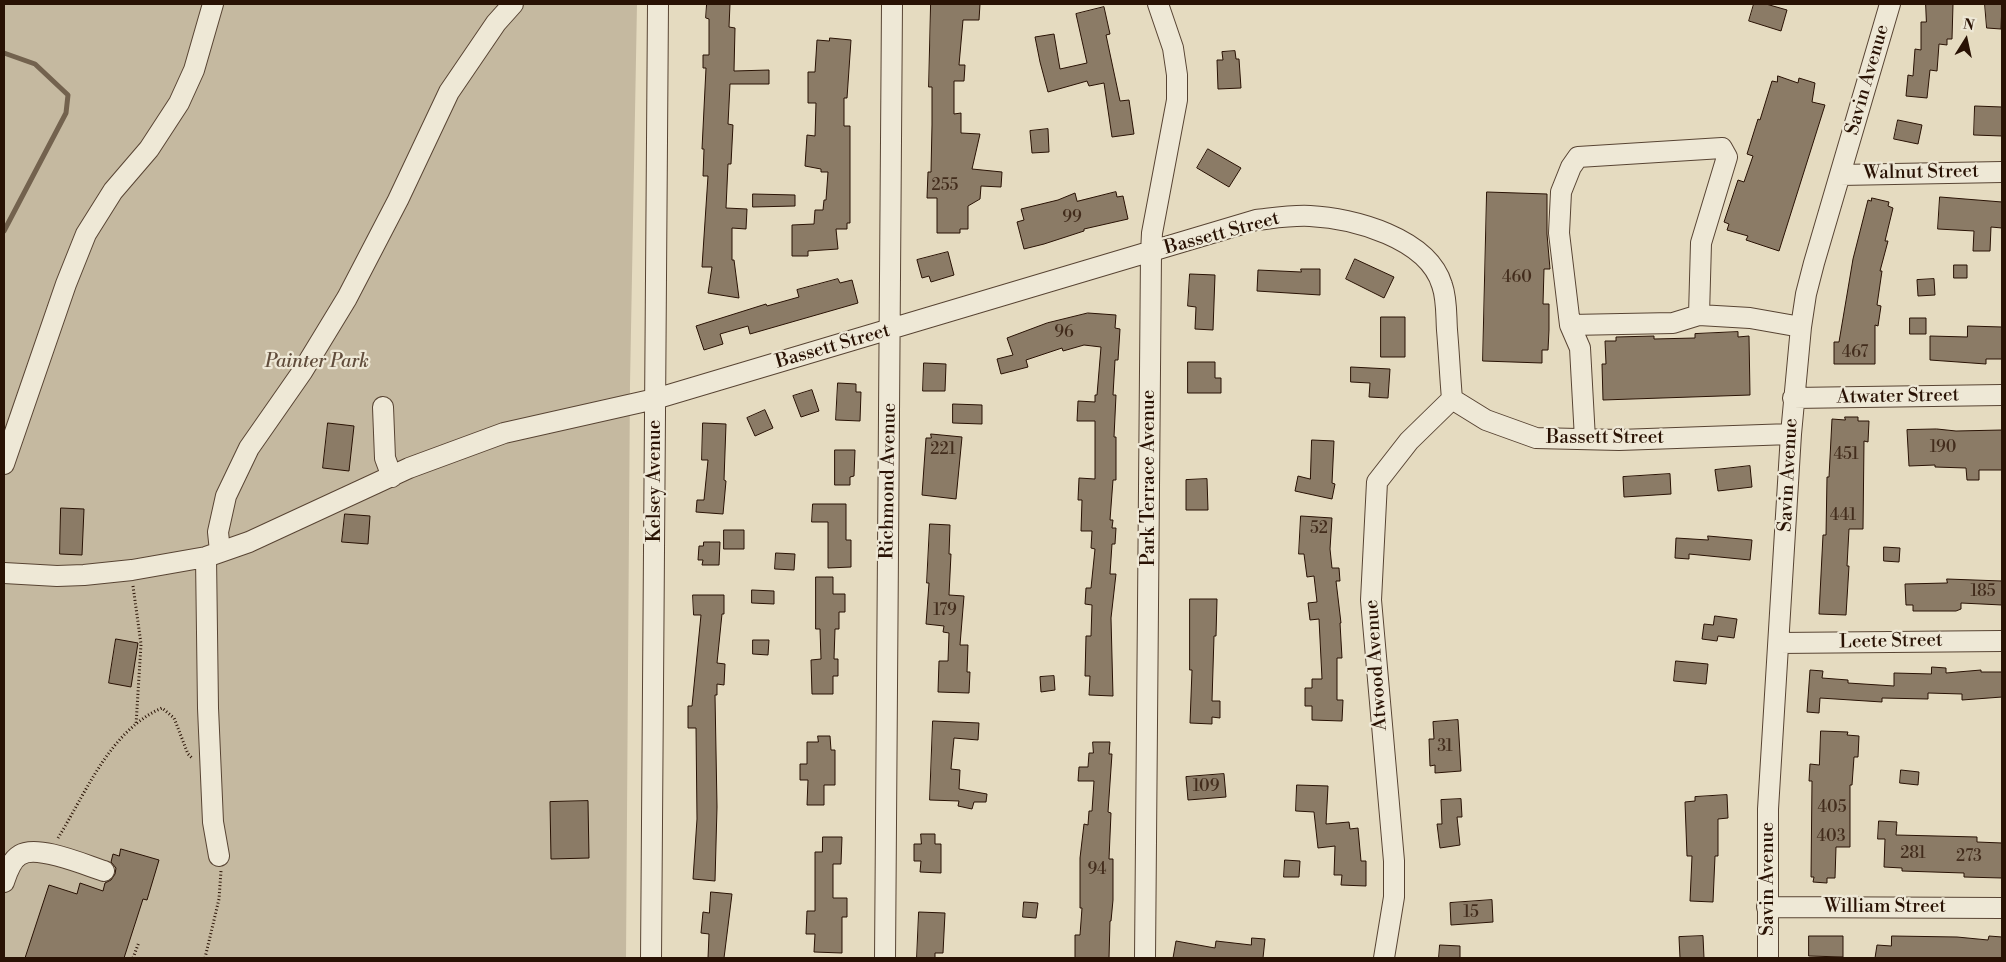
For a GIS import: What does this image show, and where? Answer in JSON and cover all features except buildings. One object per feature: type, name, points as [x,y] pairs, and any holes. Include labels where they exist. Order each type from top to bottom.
[{"type":"street","points":[[4,464],[66,284],[86,234],[113,191],[149,150],[179,103],[194,70],[213,4]]},
{"type":"street","points":[[218,856],[213,822],[208,708],[213,554],[226,496],[249,448],[302,372],[347,298],[398,200],[449,92],[496,23],[512,4]]},
{"type":"street","name":"Kelsey Avenue","points":[[651,958],[658,4]]},
{"type":"street","name":"Richmond Avenue","points":[[885,958],[892,4]]},
{"type":"street","name":"Park Terrace Avenue","points":[[1145,958],[1151,253],[1152,233],[1177,100],[1177,75],[1173,48],[1158,4]]},
{"type":"street","name":"Savin Avenue","points":[[1768,958],[1768,809],[1791,434],[1801,326],[1808,286],[1890,4]]},
{"type":"street","points":[[1585,439],[1580,348],[1570,325],[1559,233],[1561,192],[1571,167],[1578,157],[1722,148],[1727,157],[1701,243],[1699,315]]},
{"type":"street","name":"Walnut Street","points":[[1840,175],[2002,172]]},
{"type":"street","name":"Bassett Street","points":[[4,573],[57,576],[132,570],[213,554],[249,542],[392,476],[457,449],[504,433],[655,399],[1151,253],[1256,220],[1288,216],[1310,216],[1341,220],[1389,235],[1410,246],[1425,257],[1435,268],[1446,299],[1452,399],[1486,420],[1536,438],[1619,440],[1791,434]]},
{"type":"street","points":[[1570,325],[1672,323],[1699,315],[1750,318],[1801,326]]},
{"type":"street","name":"Atwater Street","points":[[1794,398],[2002,395]]},
{"type":"street","name":"Atwood Avenue","points":[[1384,958],[1394,897],[1394,862],[1371,600],[1377,482],[1409,441],[1452,399]]},
{"type":"street","points":[[383,407],[385,458],[392,476]]},
{"type":"street","name":"Leete Street","points":[[1779,643],[2002,641]]},
{"type":"street","points":[[4,882],[11,864],[20,854],[35,852],[49,854],[104,871]]},
{"type":"street","name":"William Street","points":[[1768,907],[2002,908]]},
{"type":"path","points":[[132,570],[141,644],[136,725]]},
{"type":"path","points":[[49,854],[101,763],[136,725],[150,713],[162,708],[174,718],[188,754],[197,762],[211,765]]},
{"type":"path","points":[[205,958],[222,877],[218,856]]},
{"type":"path","points":[[133,958],[139,942]]},
{"type":"green space","name":"Painter Park","points":[[4,4],[637,4],[630,384],[626,958],[4,958]]},
{"type":"waterway","points":[[4,53],[35,64],[68,95],[66,113],[4,231]]}]
